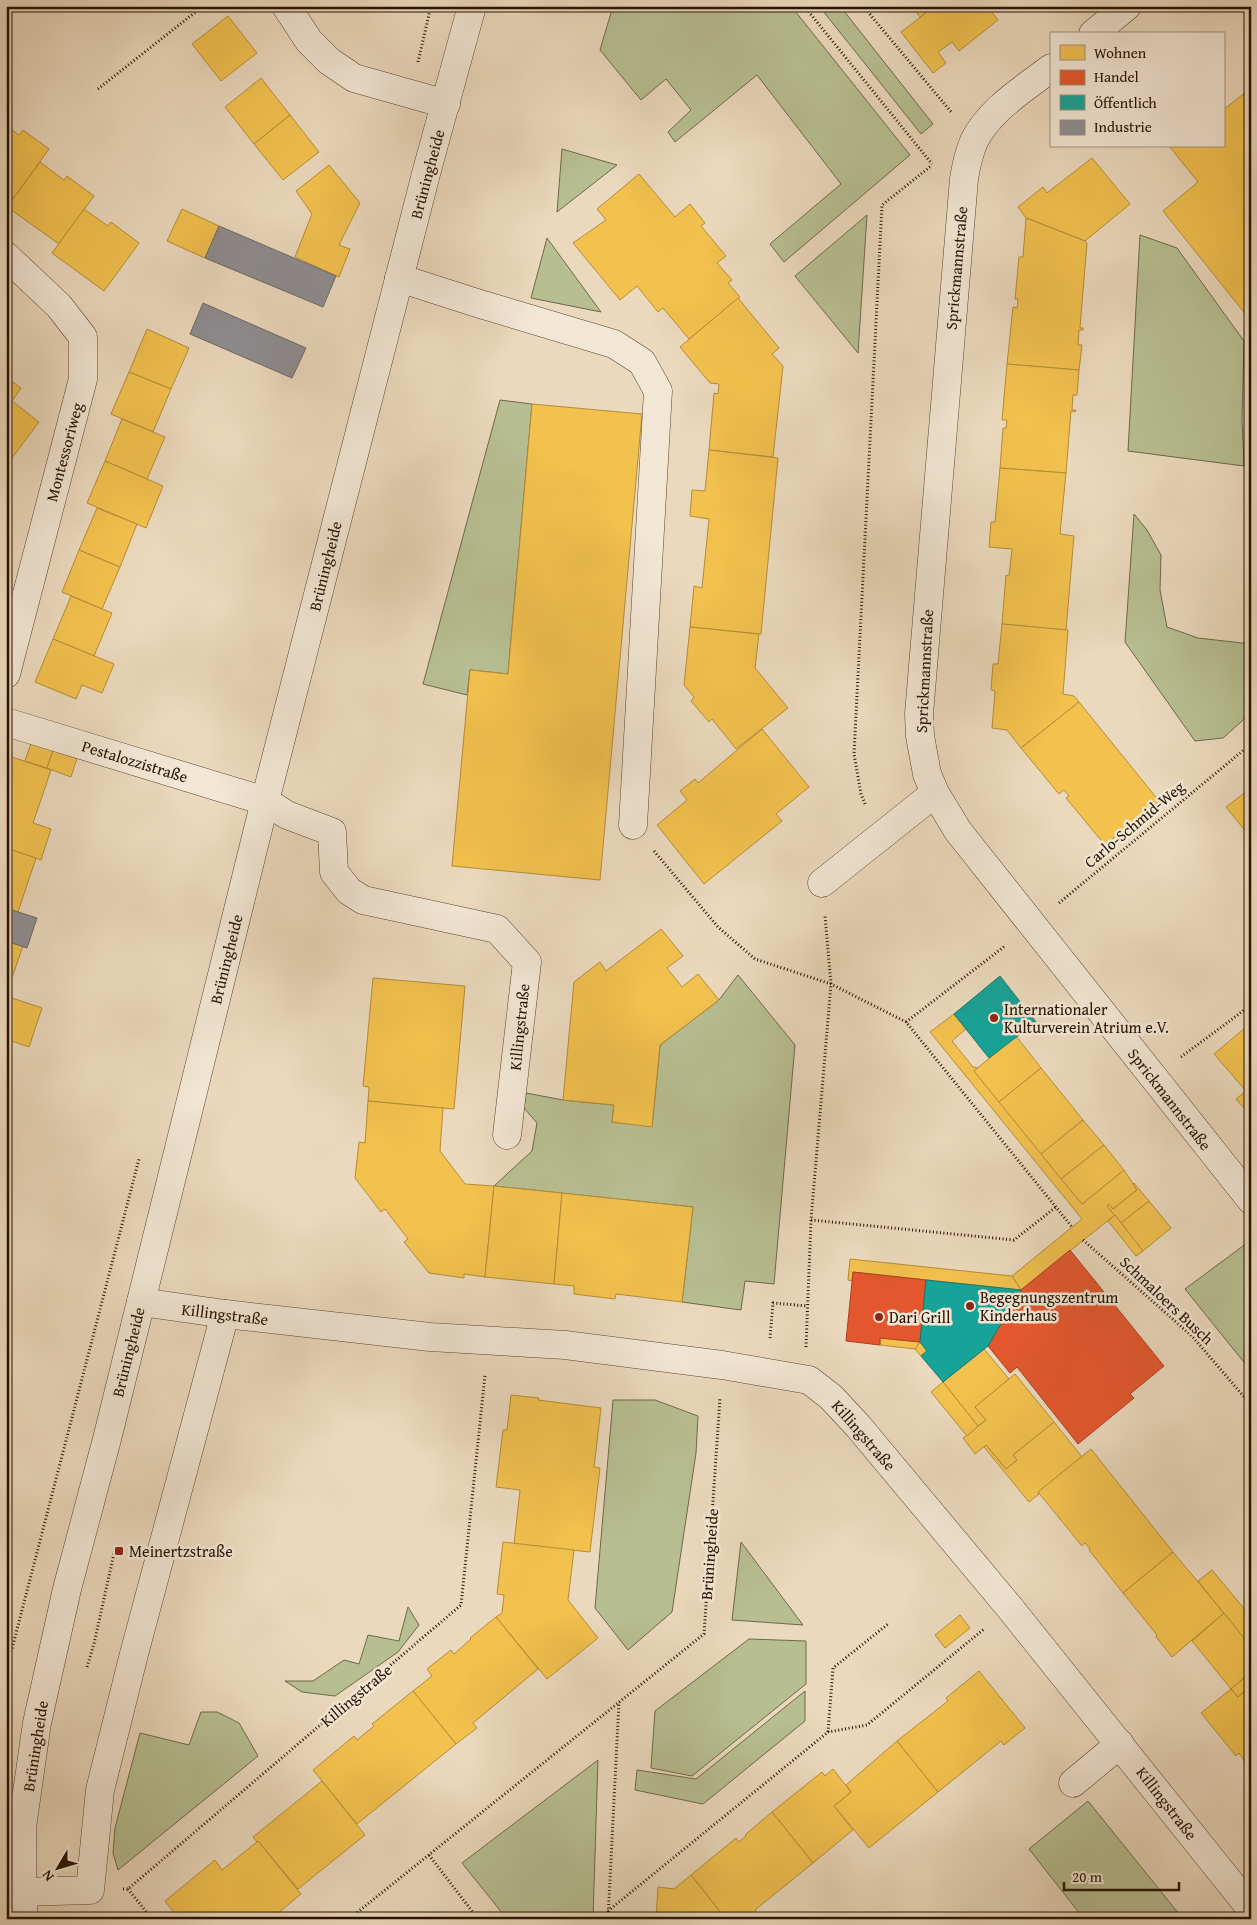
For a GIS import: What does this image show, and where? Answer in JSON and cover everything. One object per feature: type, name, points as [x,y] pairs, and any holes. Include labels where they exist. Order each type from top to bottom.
[{"type":"street","points":[[286,6],[309,42],[329,62],[354,78],[446,104]]},
{"type":"street","name":"Brüningheide","points":[[24,1919],[14,1827],[65,1598],[141,1302],[265,801],[399,278],[472,6]]},
{"type":"street","points":[[1095,32],[1127,6]]},
{"type":"street","name":"Sprickmannstraße","points":[[1050,69],[992,116],[975,140],[970,152],[964,179],[919,714],[923,757],[927,774],[935,793],[962,836],[1251,1200]]},
{"type":"street","name":"Montessoriweg","points":[[6,256],[59,306],[83,337],[83,379],[6,674]]},
{"type":"street","points":[[399,278],[614,344],[642,362],[658,391],[633,825]]},
{"type":"street","name":"Pestalozzistraße","points":[[6,722],[265,801],[287,815],[332,832],[334,872],[349,891],[363,900],[497,929]]},
{"type":"street","points":[[822,884],[935,793]]},
{"type":"street","name":"Killingstraße","points":[[497,929],[526,962],[507,1135]]},
{"type":"street","name":"Killingstraße","points":[[141,1302],[225,1314],[430,1337],[565,1344],[722,1365],[808,1380],[831,1397],[858,1426],[1010,1608],[1251,1909]]},
{"type":"street","points":[[22,1892],[90,1890],[100,1790],[134,1654],[225,1314]]},
{"type":"street","points":[[1073,1783],[1120,1744]]},
{"type":"path","points":[[98,89],[203,6]]},
{"type":"path","points":[[804,6],[933,165],[882,205],[854,754],[861,794],[880,838]]},
{"type":"path","points":[[863,6],[975,140]]},
{"type":"path","name":"Carlo-Schmid-Weg","points":[[906,1022],[1032,924],[1251,744]]},
{"type":"path","points":[[633,825],[718,927],[755,959],[831,984],[906,1022],[1072,1227]]},
{"type":"path","points":[[808,1380],[806,1346],[811,1220],[831,984],[822,884]]},
{"type":"path","points":[[1154,1080],[1251,1005]]},
{"type":"path","points":[[6,1672],[140,1153]]},
{"type":"path","points":[[811,1220],[1014,1240],[1056,1207]]},
{"type":"path","name":"Schmaloers Busch","points":[[1082,1240],[1192,1336],[1251,1405]]},
{"type":"path","points":[[770,1340],[773,1303],[807,1306]]},
{"type":"path","name":"Killingstraße","points":[[128,1889],[461,1605],[489,1340]]},
{"type":"path","name":"Brüningheide","points":[[349,1919],[704,1634],[722,1365]]},
{"type":"path","points":[[608,1911],[828,1732],[867,1725],[1010,1608]]},
{"type":"path","points":[[828,1732],[833,1668],[888,1624]]},
{"type":"path","points":[[608,1919],[619,1702]]},
{"type":"path","points":[[429,1855],[478,1919]]},
{"type":"path","points":[[90,1890],[128,1889],[152,1919]]},
{"type":"green space","points":[[613,6],[753,6],[757,11],[765,6],[791,6],[910,155],[784,262],[770,244],[841,184],[757,75],[675,142],[668,132],[691,110],[666,79],[641,100],[600,50]]},
{"type":"green space","points":[[819,6],[840,6],[933,124],[921,134]]},
{"type":"green space","points":[[562,149],[617,165],[557,212]]},
{"type":"green space","points":[[867,215],[858,353],[795,276]]},
{"type":"green space","points":[[1140,235],[1177,248],[1244,341],[1242,419],[1244,466],[1128,451]]},
{"type":"green space","points":[[547,238],[601,312],[531,298]]},
{"type":"green space","points":[[500,400],[532,404],[508,674],[470,670],[467,695],[423,684]]},
{"type":"green space","points":[[1134,514],[1147,530],[1161,555],[1160,590],[1167,627],[1198,638],[1251,644],[1251,713],[1223,738],[1195,741],[1125,642]]},
{"type":"green space","points":[[738,975],[795,1045],[774,1284],[745,1281],[741,1310],[682,1302],[693,1207],[494,1186],[532,1151],[537,1123],[524,1108],[526,1093],[563,1100],[614,1105],[612,1122],[652,1126],[660,1045],[719,1000]]},
{"type":"green space","points":[[1247,1243],[1251,1248],[1251,1371],[1185,1289]]},
{"type":"green space","points":[[613,1400],[655,1400],[698,1416],[696,1453],[672,1612],[628,1650],[595,1608]]},
{"type":"green space","points":[[741,1542],[803,1625],[732,1620]]},
{"type":"green space","points":[[408,1607],[419,1625],[398,1652],[335,1696],[302,1692],[285,1681],[313,1681],[344,1660],[359,1664],[368,1635],[399,1641]]},
{"type":"green space","points":[[749,1639],[806,1641],[806,1684],[692,1776],[651,1768],[655,1711]]},
{"type":"green space","points":[[805,1691],[805,1721],[703,1804],[635,1790],[637,1770],[696,1779]]},
{"type":"green space","points":[[201,1712],[217,1712],[239,1723],[258,1756],[118,1870],[113,1853],[115,1828],[140,1733],[189,1745]]},
{"type":"green space","points":[[598,1760],[593,1919],[507,1919],[462,1863]]},
{"type":"green space","points":[[1088,1801],[1183,1919],[1084,1919],[1029,1849]]},
{"type":"building: Wohnen","points":[[912,6],[935,6],[920,17]]},
{"type":"building: Wohnen","points":[[935,6],[987,6],[998,20],[959,51],[952,42],[938,52],[946,63],[933,73],[901,32]]},
{"type":"building: Wohnen","points":[[228,16],[257,53],[221,81],[192,44]]},
{"type":"building: Wohnen","points":[[261,78],[290,115],[254,144],[225,107]]},
{"type":"building: Wohnen","points":[[1251,88],[1251,321],[1163,211],[1198,182],[1171,148],[1224,148],[1224,109]]},
{"type":"building: Wohnen","points":[[290,115],[319,152],[283,180],[254,144]]},
{"type":"building: Wohnen","points":[[6,125],[19,135],[23,130],[49,149],[14,198],[6,192]]},
{"type":"building: Wohnen","points":[[1092,158],[1130,204],[1085,241],[1026,218],[1018,207],[1043,187],[1047,193]]},
{"type":"building: Wohnen","points":[[40,162],[64,180],[67,176],[94,196],[59,244],[7,207]]},
{"type":"building: Wohnen","points":[[329,165],[360,203],[339,245],[350,249],[339,277],[295,257],[312,214],[296,191]]},
{"type":"building: Wohnen","points":[[639,174],[675,217],[690,204],[705,223],[701,226],[726,256],[717,263],[732,280],[728,283],[740,297],[689,339],[663,308],[658,312],[637,286],[620,300],[573,243],[606,220],[597,209]]},
{"type":"building: Wohnen","points":[[84,209],[108,226],[111,222],[139,243],[104,291],[52,253]]},
{"type":"building: Wohnen","points":[[182,209],[219,226],[205,258],[167,241]]},
{"type":"building: Wohnen","points":[[1026,218],[1087,243],[1080,328],[1083,328],[1083,330],[1079,330],[1078,345],[1082,345],[1079,370],[1007,364],[1013,307],[1017,308],[1018,299],[1015,299],[1019,257],[1023,257]]},
{"type":"building: Wohnen","points":[[738,298],[779,348],[772,354],[783,366],[773,457],[709,450],[714,393],[718,394],[719,384],[710,383],[680,347]]},
{"type":"building: Wohnen","points":[[147,329],[189,348],[171,389],[129,372]]},
{"type":"building: Wohnen","points":[[1007,364],[1079,370],[1077,395],[1073,395],[1072,410],[1076,410],[1075,412],[1071,411],[1066,473],[1000,468],[1003,428],[1006,428],[1007,420],[1002,420]]},
{"type":"building: Wohnen","points":[[129,372],[171,389],[153,432],[111,414]]},
{"type":"building: Wohnen","points":[[6,377],[21,388],[12,401],[39,422],[6,466]]},
{"type":"building: Wohnen","points":[[532,404],[642,414],[600,880],[452,866],[470,670],[508,674]]},
{"type":"building: Wohnen","points":[[122,419],[165,437],[147,479],[105,461]]},
{"type":"building: Wohnen","points":[[709,450],[778,458],[761,634],[690,627],[694,586],[702,588],[709,519],[690,516],[692,490],[705,491]]},
{"type":"building: Wohnen","points":[[105,461],[163,486],[146,528],[87,503]]},
{"type":"building: Wohnen","points":[[1000,468],[1066,473],[1060,534],[1074,536],[1066,630],[1002,624],[1006,575],[1009,576],[1012,549],[989,547],[991,522],[995,522]]},
{"type":"building: Wohnen","points":[[97,508],[137,524],[120,567],[79,550]]},
{"type":"building: Wohnen","points":[[79,550],[120,567],[102,609],[62,592]]},
{"type":"building: Wohnen","points":[[71,596],[112,613],[94,656],[53,639]]},
{"type":"building: Wohnen","points":[[1002,624],[1068,630],[1063,694],[1074,696],[1079,702],[1021,748],[1007,730],[992,728],[995,691],[991,690],[993,664],[998,664]]},
{"type":"building: Wohnen","points":[[690,627],[759,634],[755,668],[788,708],[736,749],[712,719],[709,722],[691,701],[694,697],[684,685]]},
{"type":"building: Wohnen","points":[[53,639],[114,664],[102,693],[82,685],[76,699],[35,682]]},
{"type":"building: Wohnen","points":[[1079,702],[1159,801],[1105,845],[1066,798],[1069,796],[1064,790],[1059,794],[1021,748]]},
{"type":"building: Wohnen","points":[[762,729],[809,787],[776,814],[782,821],[704,884],[657,825],[687,800],[680,791],[695,779],[698,783]]},
{"type":"building: Wohnen","points":[[31,743],[53,750],[47,768],[25,761]]},
{"type":"building: Wohnen","points":[[53,750],[77,758],[71,777],[47,768]]},
{"type":"building: Wohnen","points":[[6,755],[51,770],[33,823],[51,829],[41,860],[6,848]]},
{"type":"building: Wohnen","points":[[1251,788],[1251,838],[1226,807]]},
{"type":"building: Wohnen","points":[[6,848],[36,858],[18,912],[6,908]]},
{"type":"building: Wohnen","points":[[661,929],[683,956],[667,968],[682,987],[698,974],[719,1000],[660,1045],[652,1127],[612,1122],[614,1105],[563,1100],[574,982],[600,962],[606,971]]},
{"type":"building: Wohnen","points":[[6,941],[23,946],[6,995]]},
{"type":"building: Wohnen","points":[[373,978],[465,986],[454,1109],[368,1101],[369,1087],[363,1086]]},
{"type":"building: Wohnen","points":[[6,996],[42,1008],[29,1047],[6,1039]]},
{"type":"building: Wohnen","points":[[954,1014],[966,1029],[952,1041],[973,1067],[978,1068],[974,1071],[1082,1204],[1124,1170],[1137,1190],[1113,1209],[1109,1204],[1107,1206],[1115,1215],[1021,1290],[1012,1276],[1082,1219],[930,1032]]},
{"type":"building: Wohnen","points":[[1251,1023],[1251,1102],[1244,1108],[1236,1099],[1246,1091],[1214,1054]]},
{"type":"building: Wohnen","points":[[1016,1036],[1041,1068],[999,1102],[974,1071]]},
{"type":"building: Wohnen","points":[[1041,1068],[1083,1120],[1041,1154],[999,1102]]},
{"type":"building: Wohnen","points":[[368,1101],[443,1108],[440,1151],[465,1184],[494,1186],[485,1277],[464,1274],[464,1278],[429,1273],[404,1242],[408,1239],[385,1209],[381,1212],[355,1178],[359,1142],[365,1143]]},
{"type":"building: Wohnen","points":[[1083,1120],[1104,1145],[1061,1179],[1041,1154]]},
{"type":"building: Wohnen","points":[[1104,1145],[1124,1170],[1082,1204],[1061,1179]]},
{"type":"building: Wohnen","points":[[1134,1183],[1149,1201],[1121,1223],[1107,1206],[1109,1204],[1113,1209],[1137,1190]]},
{"type":"building: Wohnen","points":[[494,1186],[562,1193],[554,1284],[485,1277]]},
{"type":"building: Wohnen","points":[[562,1193],[693,1207],[682,1302],[616,1294],[615,1299],[574,1294],[574,1286],[554,1284]]},
{"type":"building: Wohnen","points":[[1149,1201],[1171,1228],[1143,1251],[1121,1223]]},
{"type":"building: Wohnen","points":[[1115,1215],[1143,1251],[1136,1256],[1108,1221]]},
{"type":"building: Wohnen","points":[[850,1259],[1012,1276],[1021,1290],[853,1272],[852,1281],[848,1280]]},
{"type":"building: Wohnen","points":[[880,1338],[920,1342],[915,1349],[880,1345]]},
{"type":"building: Wohnen","points":[[920,1342],[927,1351],[921,1356],[915,1349]]},
{"type":"building: Wohnen","points":[[984,1349],[1009,1379],[975,1407],[986,1420],[978,1426],[943,1382]]},
{"type":"building: Wohnen","points":[[1015,1374],[1054,1422],[1013,1455],[1017,1460],[1006,1469],[986,1445],[975,1454],[963,1438],[986,1420],[975,1407]]},
{"type":"building: Wohnen","points":[[6,1375],[12,1377],[6,1399]]},
{"type":"building: Wohnen","points":[[943,1382],[978,1426],[967,1436],[931,1392]]},
{"type":"building: Wohnen","points":[[511,1395],[601,1408],[594,1467],[600,1468],[590,1552],[514,1544],[520,1490],[496,1487],[503,1430],[507,1430]]},
{"type":"building: Wohnen","points":[[1054,1422],[1082,1457],[1038,1492],[1039,1494],[1029,1502],[984,1447],[986,1445],[1006,1469],[1017,1460],[1013,1455]]},
{"type":"building: Wohnen","points":[[1091,1449],[1173,1552],[1123,1593],[1085,1543],[1082,1546],[1038,1492]]},
{"type":"building: Wohnen","points":[[503,1542],[574,1550],[568,1600],[598,1638],[547,1679],[496,1617],[502,1613],[504,1595],[497,1594]]},
{"type":"building: Wohnen","points":[[1173,1552],[1224,1613],[1172,1657],[1123,1593]]},
{"type":"building: Wohnen","points":[[1212,1570],[1251,1617],[1251,1647],[1198,1581]]},
{"type":"building: Wohnen","points":[[1224,1613],[1251,1647],[1251,1672],[1231,1689],[1192,1641]]},
{"type":"building: Wohnen","points":[[960,1615],[970,1628],[945,1648],[935,1635]]},
{"type":"building: Wohnen","points":[[496,1617],[538,1669],[473,1723],[477,1728],[456,1744],[413,1691],[432,1676],[427,1669],[451,1650],[454,1654]]},
{"type":"building: Wohnen","points":[[979,1671],[1025,1728],[1004,1745],[1001,1741],[938,1792],[897,1741],[948,1701],[946,1698]]},
{"type":"building: Wohnen","points":[[1251,1672],[1251,1686],[1238,1697],[1231,1689]]},
{"type":"building: Wohnen","points":[[1251,1686],[1251,1771],[1239,1753],[1236,1756],[1201,1713],[1231,1689],[1238,1697]]},
{"type":"building: Wohnen","points":[[413,1691],[456,1744],[357,1824],[313,1770],[354,1736],[357,1740],[374,1726],[372,1724]]},
{"type":"building: Wohnen","points":[[897,1741],[938,1792],[869,1848],[834,1806],[851,1792],[846,1785]]},
{"type":"building: Wohnen","points":[[833,1769],[851,1792],[834,1806],[853,1830],[813,1863],[772,1812],[822,1772],[825,1776]]},
{"type":"building: Wohnen","points":[[322,1781],[365,1835],[298,1889],[253,1837]]},
{"type":"building: Wohnen","points":[[772,1812],[813,1863],[755,1910],[758,1914],[752,1919],[726,1919],[691,1875],[736,1838],[739,1842]]},
{"type":"building: Wohnen","points":[[258,1841],[301,1894],[271,1919],[179,1919],[165,1901],[215,1860],[222,1870]]},
{"type":"building: Wohnen","points":[[691,1875],[726,1919],[656,1919],[658,1887],[674,1889]]},
{"type":"building: Handel","points":[[1070,1250],[1164,1366],[1130,1394],[1134,1398],[1078,1444],[1017,1367],[1010,1373],[988,1346],[1021,1290]]},
{"type":"building: Handel","points":[[853,1272],[926,1280],[920,1342],[880,1338],[880,1345],[846,1341]]},
{"type":"building: Öffentlich","points":[[1000,976],[1036,1022],[989,1058],[954,1014]]},
{"type":"building: Öffentlich","points":[[926,1280],[1021,1290],[988,1346],[943,1382],[921,1356],[927,1351],[920,1342]]},
{"type":"building: Industrie","points":[[219,226],[336,276],[323,307],[205,258]]},
{"type":"building: Industrie","points":[[203,303],[306,348],[292,378],[190,334]]},
{"type":"building: Industrie","points":[[6,908],[37,918],[27,948],[6,941]]},
{"type":"place","name":"Internationaler Kulturverein Atrium e.V.","points":[[994,1018]]},
{"type":"place","name":"Begegnungszentrum Kinderhaus","points":[[970,1306]]},
{"type":"place","name":"Dari Grill","points":[[879,1317]]},
{"type":"place","name":"Meinertzstraße","points":[[119,1551]]}]
